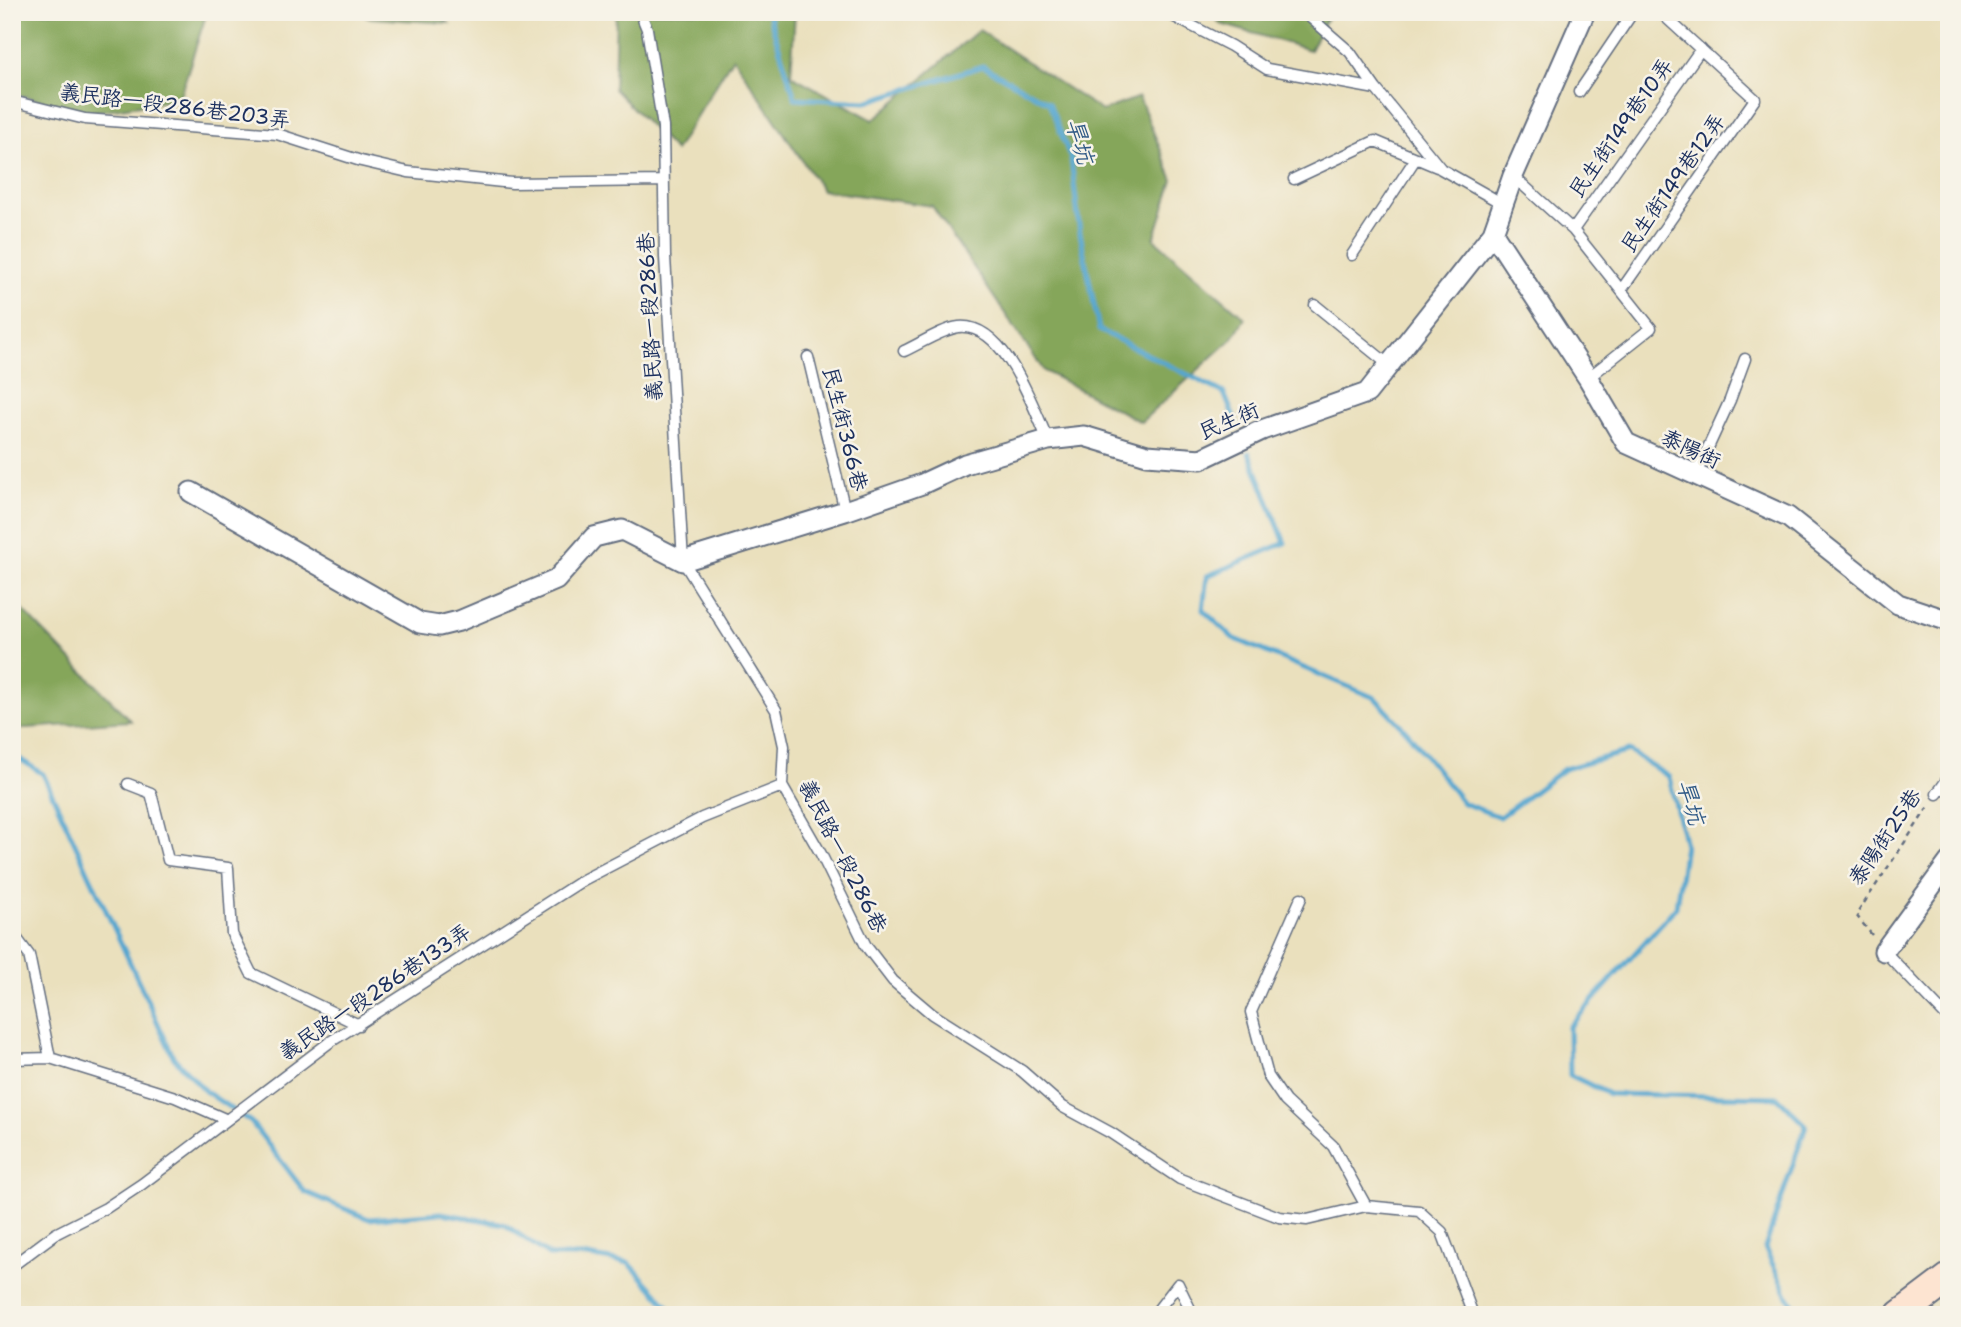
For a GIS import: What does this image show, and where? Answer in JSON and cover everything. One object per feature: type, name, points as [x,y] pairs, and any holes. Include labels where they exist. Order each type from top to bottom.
[{"type":"street","name":"民生街","points":[[683,561],[845,511],[922,484],[965,464],[1048,440],[1084,436],[1147,455],[1201,458],[1262,430],[1367,393],[1493,233],[1513,176],[1585,12]]},
{"type":"street","name":"泰陽街","points":[[1493,233],[1588,378],[1626,443],[1695,477],[1788,517],[1898,604],[1949,621]]},
{"type":"street","points":[[191,492],[420,623],[439,626],[459,621],[556,580],[594,537],[622,530],[683,561]]},
{"type":"street","points":[[1885,951],[1949,862]]},
{"type":"street","points":[[1900,1315],[1949,1278]]},
{"type":"lane","name":"義民路一段286巷","points":[[640,12],[647,29],[663,127],[665,257],[683,561],[776,710],[784,746],[782,786],[821,854],[866,946],[893,981],[932,1014],[1022,1071],[1063,1107],[1111,1133],[1180,1179],[1279,1217],[1307,1220],[1366,1206],[1419,1211],[1442,1232],[1472,1315]]},
{"type":"lane","points":[[1165,12],[1231,46],[1268,69],[1377,89]]},
{"type":"lane","points":[[1304,12],[1350,52],[1440,169]]},
{"type":"lane","points":[[1579,92],[1633,12]]},
{"type":"lane","points":[[1660,12],[1701,49]]},
{"type":"lane","name":"民生街149巷12弄","points":[[1622,289],[1755,99],[1701,49]]},
{"type":"lane","name":"民生街149巷10弄","points":[[1573,230],[1701,49]]},
{"type":"lane","name":"義民路一段286巷203弄","points":[[12,101],[85,119],[277,134],[360,161],[408,172],[512,183],[664,181]]},
{"type":"lane","points":[[1294,179],[1375,141],[1440,169],[1503,204]]},
{"type":"lane","points":[[1352,255],[1416,158]]},
{"type":"lane","points":[[1513,176],[1573,230],[1651,328],[1588,378]]},
{"type":"lane","points":[[1315,305],[1389,365]]},
{"type":"lane","points":[[904,351],[957,327],[975,328],[1017,369],[1048,440]]},
{"type":"lane","name":"民生街366巷","points":[[808,357],[845,511]]},
{"type":"lane","points":[[1695,477],[1730,400],[1745,359]]},
{"type":"lane","name":"泰陽街25巷","points":[[1937,794],[1949,777]]},
{"type":"lane","points":[[128,784],[151,793],[169,859],[228,868],[232,934],[250,973],[359,1025]]},
{"type":"lane","name":"義民路一段286巷133弄","points":[[12,1266],[55,1234],[106,1208],[142,1184],[330,1042],[583,880],[702,818],[782,786]]},
{"type":"lane","points":[[1301,898],[1251,1012],[1268,1076],[1285,1101],[1333,1146],[1366,1206]]},
{"type":"lane","points":[[12,932],[29,955],[50,1058]]},
{"type":"lane","points":[[1885,951],[1949,1019]]},
{"type":"lane","points":[[12,1059],[50,1058],[175,1097],[227,1118]]},
{"type":"lane","points":[[1154,1315],[1178,1283],[1193,1315]]},
{"type":"path","name":"泰陽街25巷","points":[[1885,951],[1856,915],[1937,794]]},
{"type":"green space","points":[[12,12],[207,12],[179,99],[87,113],[12,93]]},
{"type":"green space","points":[[356,12],[437,12],[449,23],[371,18]]},
{"type":"green space","points":[[616,12],[795,12],[791,75],[873,120],[979,30],[1102,111],[1139,97],[1173,180],[1154,239],[1245,318],[1232,339],[1141,422],[1044,371],[932,206],[822,190],[733,57],[675,151],[614,89]]},
{"type":"green space","points":[[1209,12],[1330,12],[1310,50],[1221,24]]},
{"type":"green space","points":[[12,599],[131,721],[12,729]]},
{"type":"waterway","name":"旱坑","points":[[768,12],[795,98],[866,102],[983,66],[1049,103],[1071,159],[1080,233],[1099,330],[1224,393],[1237,425]]},
{"type":"waterway","name":"旱坑","points":[[1249,453],[1285,543],[1207,576],[1203,610],[1233,638],[1375,698],[1408,733],[1463,803],[1500,817],[1564,769],[1629,751],[1669,777],[1685,845],[1676,907],[1569,1027],[1570,1075],[1609,1094],[1777,1097],[1806,1125],[1765,1248],[1789,1299],[1801,1315]]},
{"type":"waterway","points":[[12,754],[43,774],[174,1058],[205,1091],[251,1122],[305,1192],[369,1219],[441,1213],[504,1224],[550,1256],[587,1256],[629,1263],[669,1307],[672,1315]]}]
